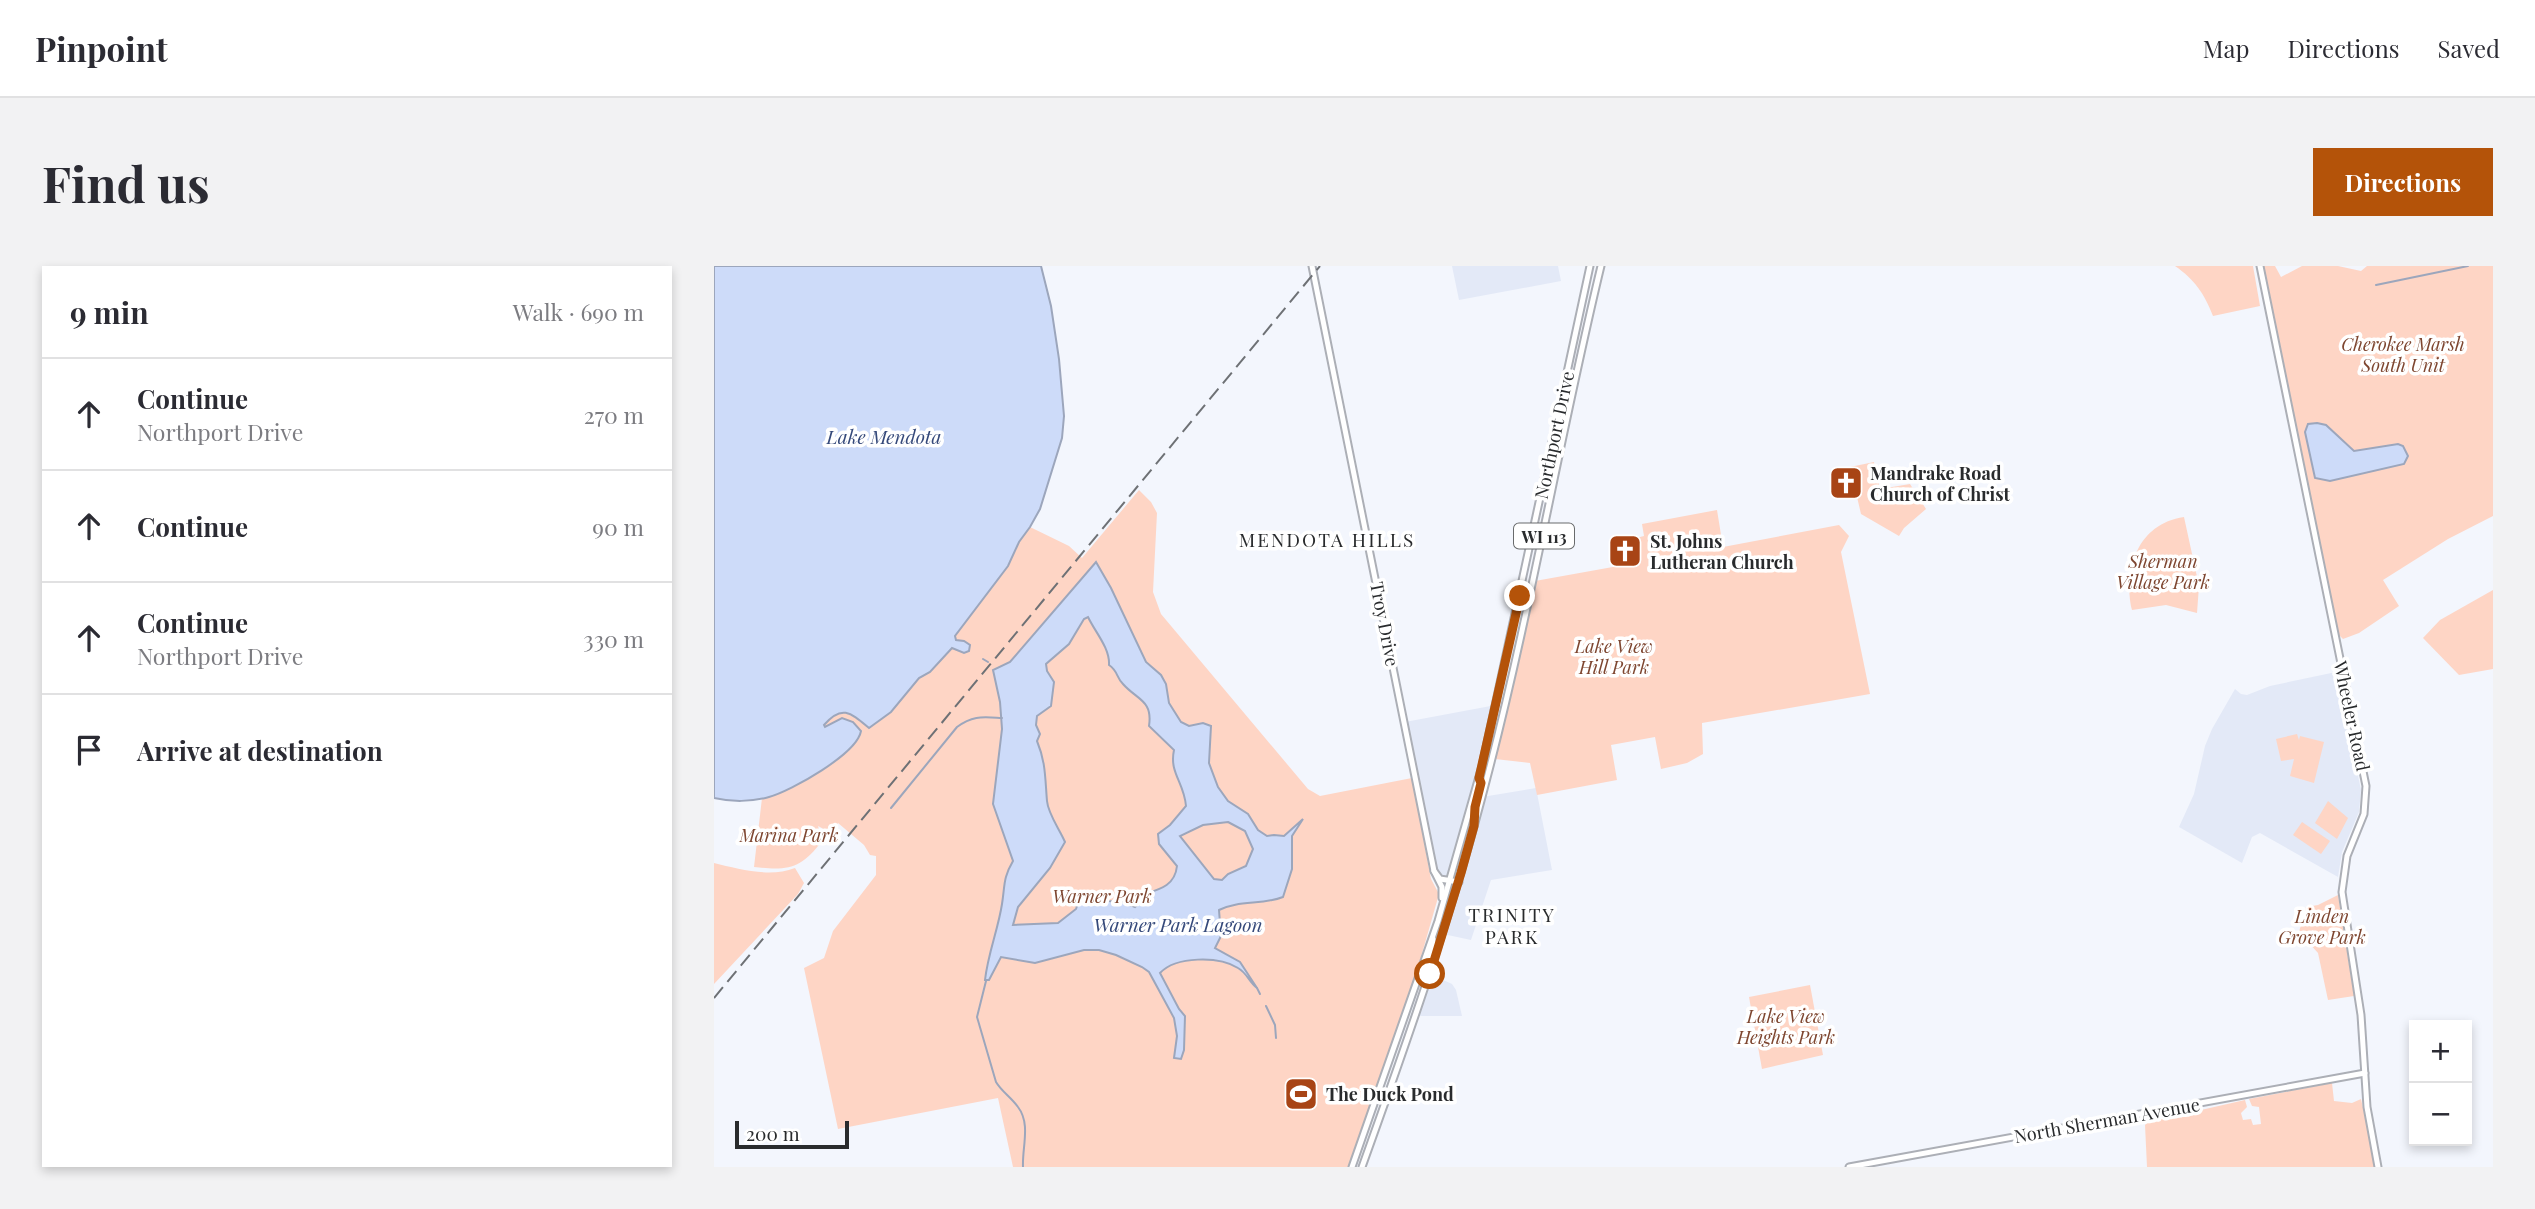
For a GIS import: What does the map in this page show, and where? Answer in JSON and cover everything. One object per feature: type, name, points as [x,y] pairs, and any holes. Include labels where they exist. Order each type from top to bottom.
[{"type":"street","name":"Troy Drive","points":[[1312,266],[1434,871],[1443,891],[1438,921]]},
{"type":"street","name":"Northport Drive","points":[[1352,1167],[1438,921],[1479,778],[1590,266]]},
{"type":"street","name":"Northport Drive","points":[[1362,1167],[1440,944],[1474,826],[1532,587],[1601,266]]},
{"type":"street","name":"Wheeler Road","points":[[2260,266],[2366,786],[2364,814],[2347,856],[2342,885],[2361,1015],[2369,1120],[2378,1167]]},
{"type":"street","points":[[1474,826],[1481,783],[1479,778]]},
{"type":"street","points":[[1434,871],[1439,878],[1459,882]]},
{"type":"street","points":[[1424,973],[1433,948],[1433,936]]},
{"type":"street","name":"North Sherman Avenue","points":[[1849,1167],[2365,1073]]},
{"type":"shaded area","points":[[1452,266],[1558,266],[1561,281],[1459,300]]},
{"type":"shaded area","points":[[2336,672],[2361,790],[2359,812],[2342,852],[2338,877],[2260,833],[2252,837],[2242,863],[2179,827],[2194,794],[2205,746],[2235,689],[2247,695],[2270,686]]},
{"type":"shaded area","points":[[1496,705],[1450,882],[1436,875],[1405,722]]},
{"type":"shaded area","points":[[1536,788],[1552,870],[1491,880],[1471,940],[1443,934],[1482,797]]},
{"type":"shaded area","points":[[1430,974],[1452,984],[1462,1016],[1415,1016]]},
{"type":"green space","points":[[2175,266],[2253,266],[2260,306],[2213,316],[2198,288]]},
{"type":"green space","name":"Cherokee Marsh South Unit","points":[[2264,266],[2275,266],[2281,277],[2302,266],[2338,266],[2361,271],[2367,266],[2493,266],[2493,516],[2448,539],[2383,580],[2399,606],[2359,633],[2343,639],[2339,635]],"holes":[[[2305,432],[2345,443],[2354,451],[2367,450],[2404,464],[2330,480],[2315,478]]]},
{"type":"green space","points":[[1874,462],[1880,489],[1910,484],[1926,509],[1904,528],[1899,536],[1861,514],[1850,467]]},
{"type":"green space","name":"Warner Park","points":[[1139,490],[1157,513],[1153,592],[1161,614],[1308,789],[1320,796],[1412,778],[1431,879],[1439,894],[1413,985],[1349,1167],[1013,1167],[998,1098],[838,1129],[804,968],[824,958],[833,931],[876,875],[876,856],[870,855],[864,845],[838,823],[831,833],[818,826],[822,841],[800,863],[776,869],[754,867],[762,798],[776,794],[815,774],[839,757],[860,737],[824,727],[829,720],[842,711],[866,726],[873,726],[891,712],[919,678],[952,648],[964,653],[964,641],[956,640],[955,636],[1008,566],[1019,542],[1030,527],[1069,546],[1082,558]]},
{"type":"green space","name":"Lake View Hill Park","points":[[1717,510],[1723,547],[1839,525],[1849,536],[1841,552],[1870,694],[1702,723],[1703,754],[1687,763],[1661,769],[1655,737],[1611,745],[1617,780],[1537,795],[1530,763],[1495,759],[1535,581],[1635,563],[1632,539],[1644,536],[1642,524]]},
{"type":"green space","name":"Sherman Village Park","points":[[2184,517],[2199,586],[2197,613],[2166,605],[2132,610],[2130,580],[2137,551],[2155,529],[2168,521]]},
{"type":"green space","points":[[2493,590],[2493,669],[2459,675],[2423,638],[2440,620]]},
{"type":"green space","points":[[2297,734],[2299,740],[2300,736],[2324,742],[2314,783],[2290,776],[2294,759],[2281,761],[2276,739]]},
{"type":"green space","points":[[2328,801],[2348,818],[2337,839],[2315,823]]},
{"type":"green space","points":[[2302,822],[2330,841],[2321,854],[2293,835]]},
{"type":"green space","points":[[714,863],[765,872],[795,868],[804,883],[798,894],[714,984]]},
{"type":"green space","name":"Linden Grove Park","points":[[2338,895],[2354,996],[2328,1000],[2318,953],[2299,932],[2306,907],[2318,905]]},
{"type":"green space","name":"Lake View Heights Park","points":[[1810,985],[1823,1055],[1762,1069],[1749,997]]},
{"type":"green space","points":[[2332,1083],[2334,1101],[2352,1103],[2361,1099],[2376,1167],[2147,1167],[2145,1125],[2148,1122],[2245,1100],[2247,1107],[2241,1113],[2243,1120],[2251,1119],[2253,1125],[2261,1124],[2259,1107],[2252,1106],[2249,1099]]},
{"type":"water","name":"Lake Mendota","points":[[714,266],[1041,266],[1051,306],[1064,416],[1062,438],[1040,509],[1019,542],[1008,566],[955,636],[956,640],[970,645],[969,651],[964,653],[952,648],[930,672],[919,678],[891,712],[869,728],[846,713],[830,718],[825,727],[842,718],[853,722],[861,731],[848,750],[822,770],[792,787],[769,797],[749,801],[714,798]]},
{"type":"water","points":[[2308,424],[2326,425],[2354,451],[2398,444],[2403,446],[2408,456],[2404,464],[2330,481],[2315,478],[2305,432]]},
{"type":"water","name":"Warner Park Lagoon","points":[[1096,562],[1146,662],[1161,675],[1166,684],[1169,703],[1181,722],[1189,726],[1203,723],[1211,726],[1209,763],[1218,787],[1228,801],[1248,814],[1258,830],[1267,836],[1284,836],[1303,819],[1292,836],[1292,869],[1283,897],[1219,910],[1221,936],[1215,948],[1240,962],[1257,988],[1241,970],[1220,961],[1176,963],[1160,973],[1185,1016],[1184,1050],[1181,1059],[1174,1058],[1177,1036],[1174,1018],[1149,972],[1116,955],[1099,950],[1084,950],[1035,963],[1001,957],[989,980],[985,980],[1006,877],[1013,861],[993,804],[1002,729],[993,670],[1010,662]],"holes":[[[1088,617],[1105,646],[1109,665],[1123,684],[1143,701],[1149,711],[1149,726],[1174,750],[1173,765],[1186,806],[1170,825],[1158,834],[1159,844],[1177,866],[1176,872],[1170,882],[1145,894],[1135,907],[1118,900],[1086,898],[1079,900],[1076,909],[1058,923],[1013,925],[1018,907],[1050,868],[1065,842],[1048,806],[1044,764],[1037,741],[1040,734],[1036,725],[1037,716],[1051,706],[1054,682],[1046,664],[1069,644],[1084,619]],[[1228,822],[1245,831],[1253,849],[1246,866],[1228,874],[1222,880],[1214,879],[1180,836],[1203,825]]]},
{"type":"waterway","points":[[2376,285],[2468,266]]},
{"type":"waterway","points":[[983,659],[988,662]]},
{"type":"waterway","points":[[891,808],[957,727],[973,719],[1002,718]]},
{"type":"waterway","points":[[986,981],[977,1017],[996,1082],[1022,1114],[1025,1136],[1023,1167]]},
{"type":"waterway","points":[[1257,988],[1260,994]]},
{"type":"waterway","points":[[1266,1006],[1275,1025],[1276,1038]]},
{"type":"railway","points":[[714,998],[1320,266]]},
{"type":"place","name":"Mandrake Road Church of Christ","points":[[1846,483]]},
{"type":"place","name":"St. Johns Lutheran Church","points":[[1625,551]]},
{"type":"place","name":"The Duck Pond","points":[[1301,1094]]},
{"type":"district","name":"MENDOTA HILLS","points":[[1327,539]]},
{"type":"district","name":"TRINITY PARK","points":[[1512,925]]},
{"type":"route","points":[[1430,974],[1474,826],[1481,783],[1479,778],[1520,596]]},
{"type":"park label","name":"Marina Park","points":[[789,835]]}]
